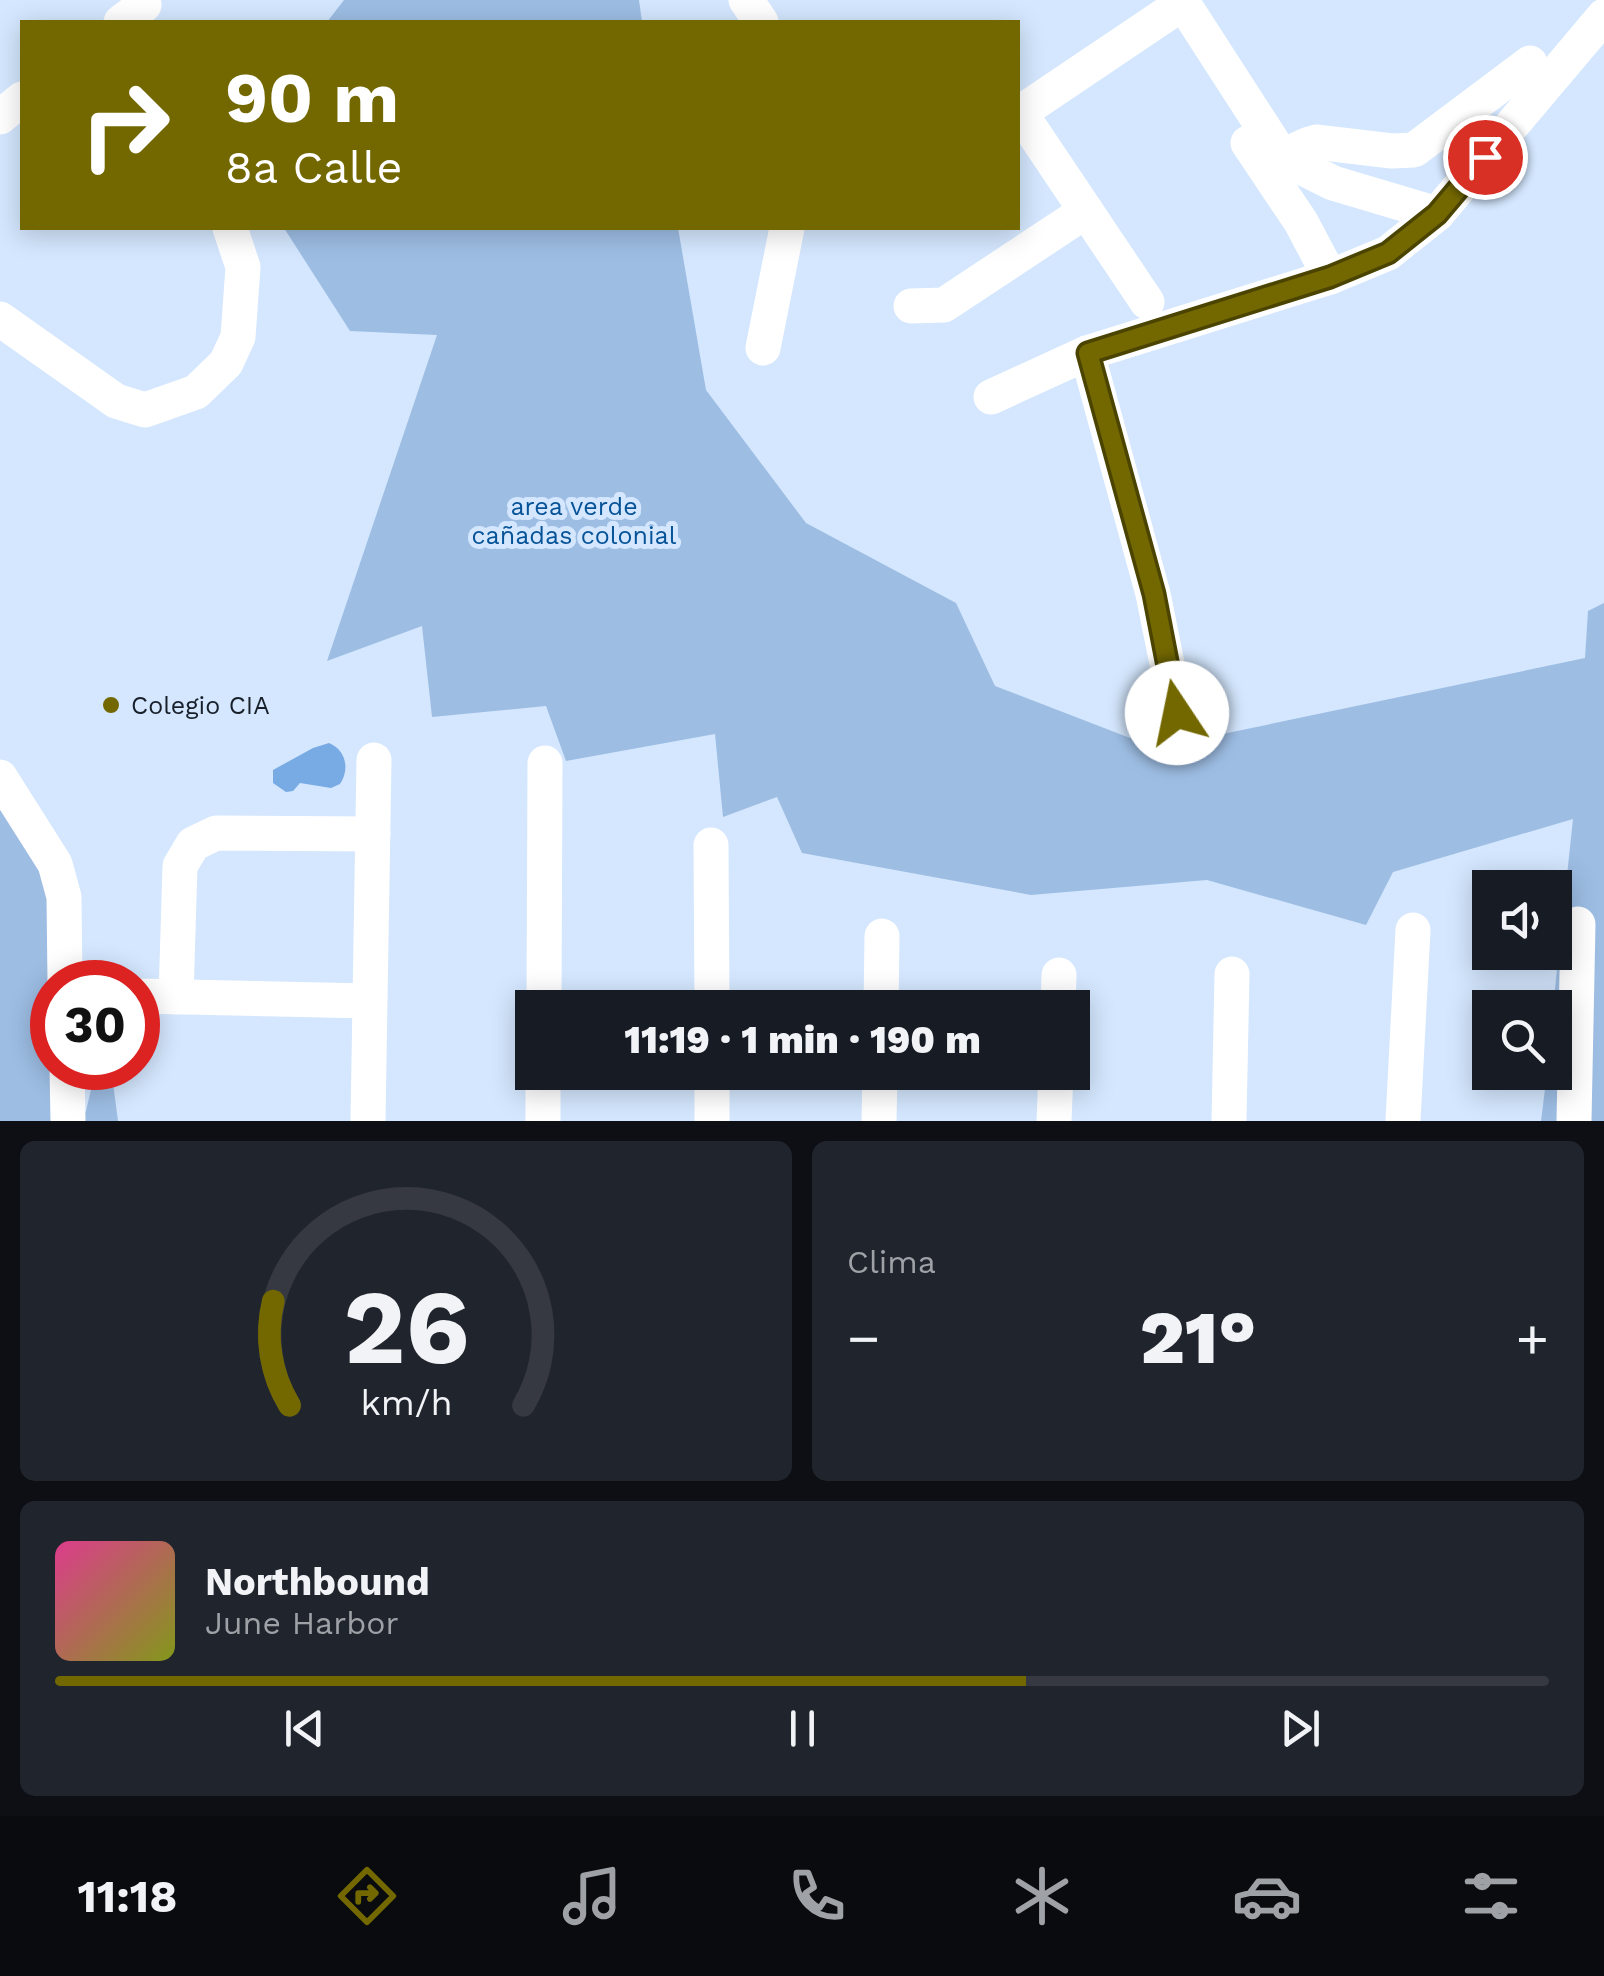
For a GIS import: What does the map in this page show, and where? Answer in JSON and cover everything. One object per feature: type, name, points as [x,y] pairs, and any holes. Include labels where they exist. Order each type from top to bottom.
[{"type":"street","points":[[1146,302],[1023,117],[1024,110],[1171,5],[1276,167],[1330,277]]},
{"type":"street","points":[[990,397],[1088,353],[1330,277],[1388,253],[1437,214],[1604,16]]},
{"type":"street","points":[[1276,167],[1304,144],[1324,141],[1392,151],[1414,150],[1530,63]]},
{"type":"street","points":[[0,117],[20,101]]},
{"type":"street","points":[[1276,167],[1437,214]]},
{"type":"street","points":[[911,306],[944,305],[1086,211]]},
{"type":"street","points":[[0,319],[116,401],[145,410],[196,392],[226,363],[238,337],[242,267],[231,230]]},
{"type":"street","points":[[763,348],[787,230]]},
{"type":"street","points":[[1088,353],[1154,594],[1177,713]]},
{"type":"street","points":[[368,1121],[374,760]]},
{"type":"street","points":[[544,990],[545,763]]},
{"type":"street","points":[[0,777],[55,864],[64,897],[65,960]]},
{"type":"street","points":[[176,997],[180,866],[193,844],[216,833],[373,834]]},
{"type":"street","points":[[711,845],[712,990]]},
{"type":"street","points":[[1574,1121],[1578,924]]},
{"type":"street","points":[[1404,1121],[1413,930]]},
{"type":"street","points":[[881,990],[882,936]]},
{"type":"street","points":[[1229,1121],[1232,974]]},
{"type":"street","points":[[160,997],[369,1001]]},
{"type":"street","points":[[67,1090],[68,1121]]},
{"type":"street","points":[[543,1090],[543,1121]]},
{"type":"street","points":[[712,1090],[712,1121]]},
{"type":"street","points":[[879,1121],[880,1090]]},
{"type":"street","points":[[1054,1121],[1055,1090]]},
{"type":"green space","points":[[344,0],[639,0],[642,20],[329,20]]},
{"type":"green space","name":"area verde cañadas colonial","points":[[285,230],[678,230],[706,390],[806,523],[956,603],[995,686],[1156,748],[1585,658],[1588,611],[1604,603],[1604,1121],[1541,1121],[1545,1090],[1572,1090],[1572,990],[1555,990],[1557,970],[1572,970],[1572,870],[1568,870],[1573,819],[1393,872],[1366,925],[1207,880],[1031,895],[802,853],[777,797],[723,817],[715,734],[566,761],[546,706],[432,717],[422,626],[327,661],[437,335],[350,331]]},
{"type":"green space","points":[[0,777],[64,915],[56,960],[30,960],[30,1090],[55,1090],[60,1121],[0,1121]]},
{"type":"green space","points":[[91,1090],[114,1090],[118,1121],[80,1121]]},
{"type":"shaded area","points":[[329,743],[345,760],[340,784],[331,788],[300,783],[286,792],[273,783],[273,770]]},
{"type":"place","name":"Colegio CIA","points":[[111,705]]},
{"type":"route","points":[[1177,713],[1154,594],[1088,353],[1330,277],[1388,253],[1437,214],[1485,157]]}]
